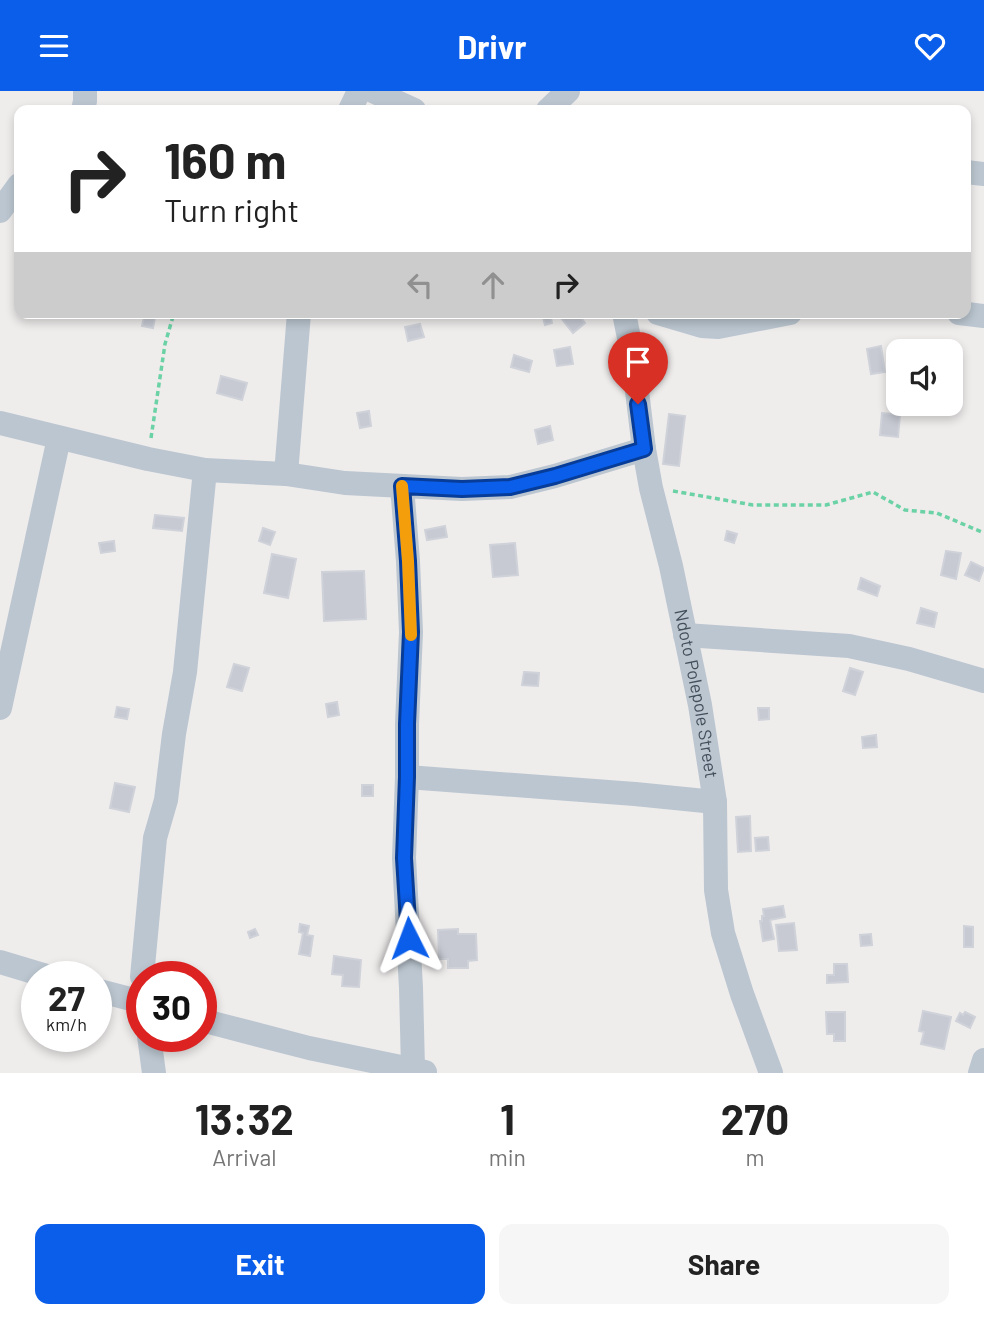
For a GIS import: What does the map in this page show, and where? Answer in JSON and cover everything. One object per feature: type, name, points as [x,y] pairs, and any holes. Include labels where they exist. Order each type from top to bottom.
[{"type":"street","points":[[373,91],[403,105]]},
{"type":"street","points":[[553,105],[568,91]]},
{"type":"street","points":[[0,211],[14,192]]},
{"type":"street","points":[[286,474],[299,319]]},
{"type":"street","name":"Ndoto Polepole Street","points":[[625,319],[651,488],[671,566],[700,705],[715,802],[716,890],[723,933],[771,1073]]},
{"type":"street","points":[[678,319],[702,326],[718,327],[759,319]]},
{"type":"street","points":[[0,423],[205,470],[286,474],[345,483],[462,489],[510,487],[644,449]]},
{"type":"street","points":[[0,708],[59,438]]},
{"type":"street","points":[[143,961],[155,838],[166,800],[185,672],[205,470]]},
{"type":"street","points":[[217,1024],[309,1048],[421,1071],[411,988],[404,858],[411,632],[402,486]]},
{"type":"street","points":[[685,635],[849,646],[909,659],[984,681]]},
{"type":"street","points":[[407,777],[715,802]]},
{"type":"street","points":[[0,962],[21,968]]},
{"type":"street","points":[[151,1052],[154,1073]]},
{"type":"street","points":[[980,1073],[984,1060]]},
{"type":"path","points":[[148,459],[165,344],[172,319]]},
{"type":"path","points":[[651,488],[753,505],[826,505],[873,492],[905,510],[937,513],[984,533]]},
{"type":"building","points":[[144,319],[155,319],[153,328],[142,326]]},
{"type":"building","points":[[543,319],[551,319],[552,323],[545,325]]},
{"type":"building","points":[[562,319],[582,319],[585,323],[573,333]]},
{"type":"building","points":[[420,324],[424,337],[408,341],[405,327]]},
{"type":"building","points":[[881,346],[885,372],[871,374],[867,349]]},
{"type":"building","points":[[570,347],[573,364],[557,366],[554,350]]},
{"type":"building","points":[[514,355],[532,361],[529,372],[511,367]]},
{"type":"building","points":[[221,376],[247,383],[242,400],[217,393]]},
{"type":"building","points":[[369,411],[371,426],[360,428],[357,413]]},
{"type":"building","points":[[882,413],[886,416],[900,416],[898,437],[880,435]]},
{"type":"building","points":[[669,414],[685,416],[679,466],[663,464]]},
{"type":"building","points":[[550,426],[553,440],[538,444],[535,430]]},
{"type":"building","points":[[155,515],[184,518],[182,531],[153,528]]},
{"type":"building","points":[[445,526],[447,537],[427,540],[425,530]]},
{"type":"building","points":[[263,528],[275,532],[270,545],[259,541]]},
{"type":"building","points":[[727,531],[737,534],[734,543],[725,540]]},
{"type":"building","points":[[114,541],[115,551],[101,553],[99,543]]},
{"type":"building","points":[[515,543],[518,575],[493,577],[490,545]]},
{"type":"building","points":[[946,551],[961,553],[956,579],[941,575]]},
{"type":"building","points":[[272,554],[296,559],[288,598],[264,593]]},
{"type":"building","points":[[971,562],[984,568],[979,581],[965,575]]},
{"type":"building","points":[[364,571],[366,619],[324,621],[322,572]]},
{"type":"building","points":[[861,578],[880,586],[877,596],[858,589]]},
{"type":"building","points":[[921,608],[937,613],[934,627],[917,623]]},
{"type":"building","points":[[234,664],[249,668],[242,691],[227,687]]},
{"type":"building","points":[[850,668],[863,672],[855,695],[843,691]]},
{"type":"building","points":[[524,672],[539,673],[538,686],[522,685]]},
{"type":"building","points":[[337,702],[339,715],[328,717],[326,704]]},
{"type":"building","points":[[117,707],[129,709],[127,719],[115,717]]},
{"type":"building","points":[[758,708],[769,708],[769,719],[759,720]]},
{"type":"building","points":[[876,735],[877,747],[863,748],[862,737]]},
{"type":"building","points":[[115,783],[135,787],[129,812],[110,808]]},
{"type":"building","points":[[362,785],[373,785],[373,796],[362,796]]},
{"type":"building","points":[[750,816],[751,851],[738,852],[736,817]]},
{"type":"building","points":[[768,837],[769,850],[756,851],[755,838]]},
{"type":"building","points":[[783,906],[785,917],[770,920],[774,939],[763,941],[760,921],[764,916],[763,909]]},
{"type":"building","points":[[794,923],[797,950],[779,951],[776,925]]},
{"type":"building","points":[[300,924],[309,926],[307,935],[313,936],[310,956],[299,954],[303,933],[299,932]]},
{"type":"building","points":[[964,926],[973,927],[973,947],[964,947]]},
{"type":"building","points":[[255,929],[258,935],[250,938],[248,932]]},
{"type":"building","points":[[458,929],[458,934],[476,934],[477,960],[468,961],[468,968],[448,968],[448,959],[439,959],[438,930]]},
{"type":"building","points":[[871,934],[872,945],[861,946],[860,935]]},
{"type":"building","points":[[334,956],[361,960],[359,987],[342,986],[343,975],[332,974]]},
{"type":"building","points":[[834,964],[847,964],[848,982],[827,983],[827,975],[834,975]]},
{"type":"building","points":[[923,1011],[951,1017],[944,1049],[921,1044],[924,1032],[919,1031]]},
{"type":"building","points":[[826,1012],[845,1012],[845,1041],[834,1041],[834,1034],[827,1034]]},
{"type":"building","points":[[965,1012],[975,1017],[970,1028],[956,1021],[960,1013],[963,1015]]},
{"type":"slow traffic","points":[[402,486],[411,635]]},
{"type":"route","points":[[409,938],[404,858],[411,632],[402,486],[462,489],[510,487],[644,449],[638,404]]}]
